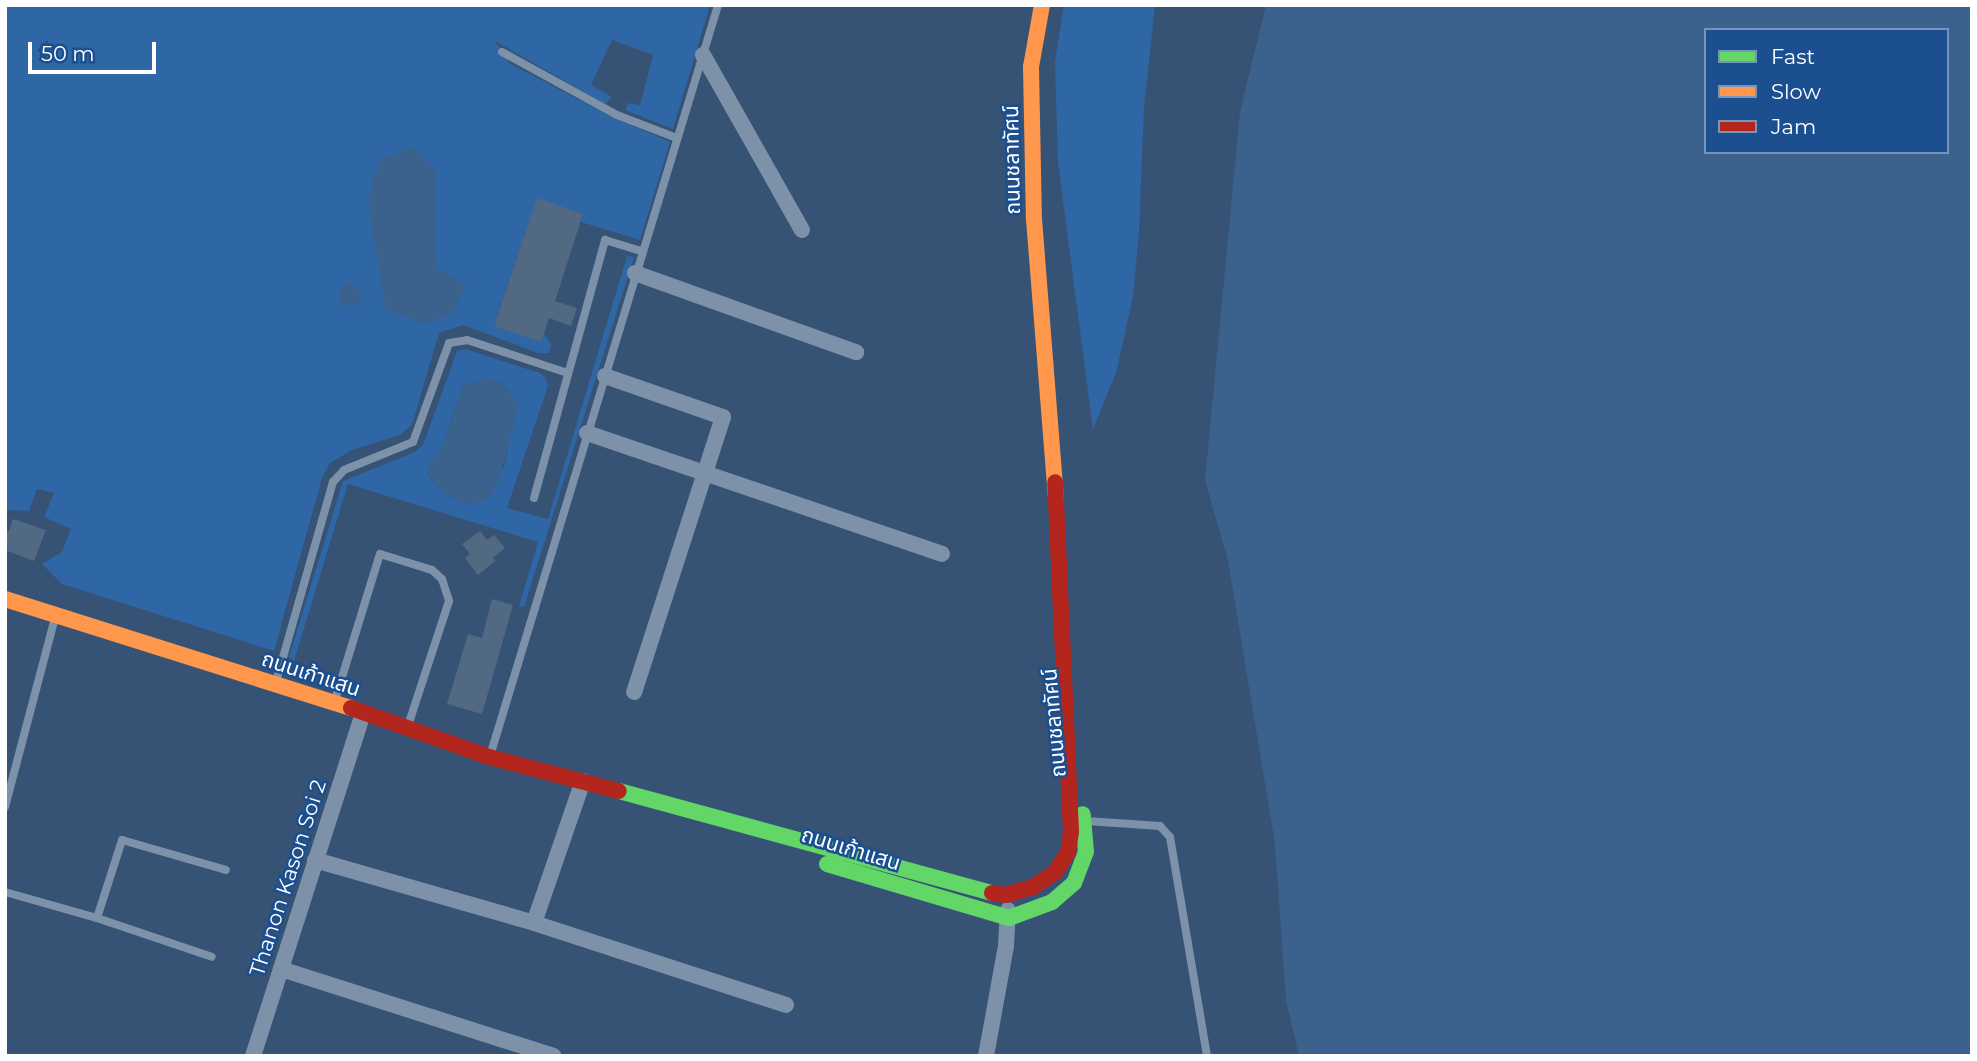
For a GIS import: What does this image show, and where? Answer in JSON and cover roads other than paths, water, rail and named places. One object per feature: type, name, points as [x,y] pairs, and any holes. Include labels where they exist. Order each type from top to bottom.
[{"type":"main road","name":"ถนนชลาทัศน์","points":[[1009,918],[1052,902],[1074,883],[1086,852],[1034,219],[1031,67],[1042,5]]},
{"type":"main road","name":"ถนนชลาทัศน์","points":[[1006,895],[1033,887],[1055,872],[1068,853],[1071,831],[1055,482]]},
{"type":"main road","name":"ถนนเก้าแสน","points":[[5,599],[408,726],[489,757],[973,889],[1006,895]]},
{"type":"main road","name":"ถนนเก้าแสน","points":[[605,787],[646,810],[1009,918]]},
{"type":"street","points":[[703,55],[803,230]]},
{"type":"street","points":[[635,273],[856,352]]},
{"type":"street","points":[[605,376],[723,417],[707,476],[634,692]]},
{"type":"street","points":[[587,433],[942,554]]},
{"type":"street","name":"Thanon Kason Soi 2","points":[[253,1056],[363,713]]},
{"type":"street","points":[[534,923],[583,781]]},
{"type":"street","points":[[315,860],[534,923],[786,1005]]},
{"type":"street","points":[[986,1055],[1009,918],[1006,895]]},
{"type":"street","points":[[281,969],[553,1056]]},
{"type":"lane","points":[[489,757],[718,5]]},
{"type":"lane","points":[[502,52],[617,115],[677,138]]},
{"type":"lane","points":[[534,498],[605,240],[642,251]]},
{"type":"lane","points":[[276,685],[333,482],[344,470],[413,442],[449,343],[467,340],[568,373]]},
{"type":"lane","points":[[334,703],[380,554],[432,570],[442,579],[449,601],[408,726]]},
{"type":"lane","points":[[5,807],[56,615]]},
{"type":"lane","points":[[1084,821],[1160,826],[1170,837],[1207,1056]]},
{"type":"lane","points":[[97,918],[122,840],[226,870]]},
{"type":"lane","points":[[5,892],[97,918],[212,957]]}]
